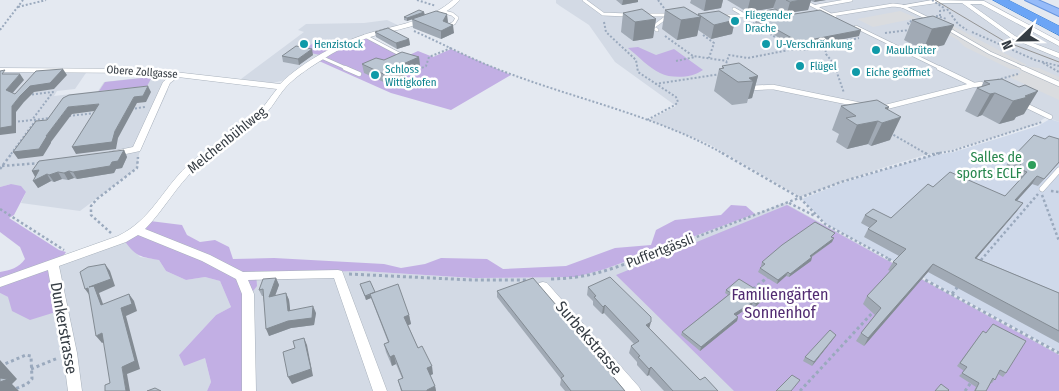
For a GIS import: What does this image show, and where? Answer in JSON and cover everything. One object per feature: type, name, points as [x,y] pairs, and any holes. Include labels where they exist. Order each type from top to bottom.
[{"type":"highway","points":[[999,0],[1059,31]]},
{"type":"highway","points":[[1008,0],[1059,26]]},
{"type":"main road","points":[[1030,0],[1059,13]]},
{"type":"street","name":"Melchenbühlweg","points":[[0,284],[139,231],[184,174],[214,148],[258,116],[270,104],[282,86],[321,57],[342,45],[365,36],[419,23],[445,11],[457,0]]},
{"type":"street","points":[[963,0],[1013,37],[1059,56]]},
{"type":"street","points":[[902,6],[931,1],[978,1],[990,5],[1059,44]]},
{"type":"street","name":"Obere Zollgasse","points":[[0,70],[36,73],[115,70],[177,74],[282,86]]},
{"type":"street","points":[[101,155],[137,149],[167,82],[177,74]]},
{"type":"street","points":[[139,231],[206,258],[242,276],[338,274],[380,391]]},
{"type":"street","name":"Dunkerstrasse","points":[[53,265],[70,353],[75,391]]},
{"type":"street","points":[[242,276],[248,294],[247,370],[249,391]]},
{"type":"street","name":"Surbekstrasse","points":[[539,282],[634,391]]},
{"type":"lane","points":[[584,0],[603,14],[634,15]]},
{"type":"lane","points":[[802,0],[838,18]]},
{"type":"lane","points":[[815,7],[850,0]]},
{"type":"lane","points":[[830,15],[887,5],[902,6],[935,22]]},
{"type":"lane","points":[[734,8],[746,16]]},
{"type":"lane","points":[[814,12],[823,10]]},
{"type":"lane","points":[[445,11],[456,18],[454,24],[448,26]]},
{"type":"lane","points":[[722,16],[746,16],[774,11]]},
{"type":"lane","points":[[642,15],[670,15],[653,27],[656,30]]},
{"type":"lane","points":[[852,25],[974,85]]},
{"type":"lane","points":[[941,25],[990,53],[1059,84]]},
{"type":"lane","points":[[365,36],[408,58]]},
{"type":"lane","points":[[321,57],[359,74]]},
{"type":"lane","points":[[876,108],[885,108],[974,85],[981,84],[989,88]]},
{"type":"lane","points":[[745,86],[751,88],[773,87],[866,106],[865,112]]},
{"type":"lane","points":[[1015,100],[1050,117]]},
{"type":"lane","points":[[1042,189],[1059,170]]},
{"type":"path","points":[[0,30],[23,0]]},
{"type":"path","points":[[18,7],[46,0]]},
{"type":"path","points":[[417,0],[445,11]]},
{"type":"path","points":[[932,0],[944,9],[958,24]]},
{"type":"path","points":[[940,16],[939,13],[944,9]]},
{"type":"path","points":[[603,14],[606,32],[632,55],[636,60],[638,72],[676,97],[678,102],[676,105],[647,120]]},
{"type":"path","points":[[740,16],[794,49]]},
{"type":"path","points":[[656,84],[703,78],[724,71],[729,55],[748,58],[794,49],[806,50],[825,46],[825,44],[872,35],[899,30],[914,30],[909,26],[909,21],[940,16],[986,40],[1042,62],[1059,66]]},
{"type":"path","points":[[403,27],[500,70],[647,120],[708,145],[800,198],[810,207],[816,217]]},
{"type":"path","points":[[703,35],[714,43],[709,58]]},
{"type":"path","points":[[665,36],[696,56]]},
{"type":"path","points":[[825,46],[826,54],[834,64],[843,91],[851,103]]},
{"type":"path","points":[[411,73],[426,66],[429,57],[451,48]]},
{"type":"path","points":[[676,61],[696,56],[727,61]]},
{"type":"path","points":[[1042,62],[1059,72]]},
{"type":"path","points":[[981,84],[1031,71]]},
{"type":"path","points":[[26,95],[53,92],[32,120]]},
{"type":"path","points":[[127,109],[156,106]]},
{"type":"path","points":[[63,117],[99,112]]},
{"type":"path","name":"Puffertgässli","points":[[338,274],[539,282],[580,278],[607,271],[841,182],[928,155],[952,151],[1038,125],[1050,117]]},
{"type":"path","points":[[8,123],[54,118]]},
{"type":"path","points":[[1,168],[36,120]]},
{"type":"path","points":[[889,132],[928,155]]},
{"type":"path","points":[[113,234],[91,216],[90,209],[97,198],[137,168],[137,149]]},
{"type":"path","points":[[1,168],[40,163]]},
{"type":"path","points":[[977,264],[1040,191],[1059,241]]},
{"type":"path","points":[[788,203],[816,217],[828,227],[902,266]]},
{"type":"path","points":[[0,209],[66,250]]},
{"type":"path","points":[[750,291],[773,272]]},
{"type":"path","points":[[918,276],[1059,353]]},
{"type":"path","points":[[952,294],[964,279]]},
{"type":"path","points":[[800,391],[877,307]]},
{"type":"path","points":[[31,369],[70,353]]},
{"type":"path","points":[[0,366],[26,355],[31,356],[32,379],[28,384],[14,390]]},
{"type":"path","points":[[965,391],[976,375]]},
{"type":"shaded area","points":[[556,0],[984,0],[1059,41],[1059,122],[1046,117],[1035,125],[885,167],[800,197],[709,144],[649,120],[676,106],[615,62],[589,25],[556,3]]},
{"type":"shaded area","points":[[900,11],[917,18],[873,27],[857,19]]},
{"type":"shaded area","points":[[936,17],[1027,65],[1024,66],[1039,68],[1059,77],[1059,100],[1007,76],[1021,73],[1018,69],[1010,69],[965,47],[958,40],[921,20]]},
{"type":"shaded area","points":[[387,20],[404,28],[348,44],[308,68],[297,77],[273,83],[241,79],[304,32],[298,30],[306,24],[364,23]]},
{"type":"shaded area","points":[[0,70],[88,70],[75,89],[57,91],[54,96],[98,91],[104,82],[155,76],[160,72],[183,75],[165,87],[164,90],[168,90],[139,154],[137,168],[80,211],[21,203],[26,192],[11,184],[0,187]]},
{"type":"shaded area","points":[[1050,119],[1059,122],[1059,352],[826,224],[802,199],[842,183],[929,156],[954,152],[1038,126]]},
{"type":"shaded area","points":[[785,203],[1059,354],[1059,391],[243,391],[244,321],[256,272],[361,271],[474,278],[576,277],[605,269]]},
{"type":"shaded area","points":[[124,240],[140,257],[159,260],[166,271],[186,280],[205,277],[220,281],[231,307],[216,315],[179,355],[205,358],[211,382],[207,391],[0,391],[0,293],[8,297],[55,266]]},
{"type":"green space","points":[[367,38],[405,57],[418,51],[433,57],[451,49],[511,75],[451,110],[391,93],[319,61],[340,48]]},
{"type":"green space","points":[[319,39],[340,44],[320,55],[302,51]]},
{"type":"green space","points":[[638,47],[656,55],[674,49],[703,70],[688,76],[676,77],[665,75],[652,68],[628,48]]},
{"type":"green space","points":[[152,77],[147,86],[99,91],[105,82]]},
{"type":"green space","points":[[11,184],[21,186],[26,192],[14,215],[9,218],[59,250],[66,252],[60,261],[50,265],[59,311],[30,320],[12,311],[8,297],[0,293],[0,272],[17,267],[25,259],[20,247],[0,232],[0,187]]},
{"type":"green space","points":[[731,205],[746,206],[755,214],[605,269],[576,277],[474,278],[361,271],[256,273],[257,286],[244,303],[243,391],[207,391],[211,382],[205,358],[184,366],[179,355],[216,315],[231,307],[220,281],[205,277],[186,280],[166,271],[159,260],[142,257],[135,253],[124,240],[150,221],[182,225],[187,235],[200,242],[215,240],[229,247],[233,259],[274,258],[384,264],[401,268],[425,264],[441,258],[487,259],[503,269],[566,266],[615,248],[651,245],[656,230],[675,220],[721,215]]},
{"type":"green space","name":"Familiengärten Sonnenhof","points":[[787,205],[1059,355],[1059,391],[734,391],[616,275]]},
{"type":"building","points":[[684,7],[701,17],[681,20],[665,10]]},
{"type":"building","points":[[642,9],[656,19],[635,22],[623,13]]},
{"type":"building","points":[[775,9],[788,15],[820,10],[861,30],[799,42],[756,18],[767,16],[758,12]]},
{"type":"building","points":[[419,10],[424,12],[407,18],[404,17]]},
{"type":"building","points":[[436,11],[447,14],[443,21],[453,25],[441,31],[412,19]]},
{"type":"building","points":[[719,11],[735,20],[714,25],[698,14]]},
{"type":"building","points":[[933,16],[954,25],[932,29],[912,20]]},
{"type":"building","points":[[388,28],[409,39],[396,43],[375,32]]},
{"type":"building","points":[[296,46],[312,49],[298,59],[282,56]]},
{"type":"building","points":[[402,52],[419,57],[396,67],[403,70],[390,77],[362,64],[376,58],[384,60]]},
{"type":"building","points":[[739,63],[758,76],[749,78],[753,81],[738,82],[719,69],[724,68],[722,66]]},
{"type":"building","points":[[63,69],[50,83],[30,86],[12,106],[12,126],[0,128],[0,71],[5,70],[2,74],[20,74],[6,90],[15,94],[36,71]]},
{"type":"building","points":[[1002,79],[1019,87],[1025,85],[1038,91],[1025,96],[1028,97],[1013,101],[977,88],[990,84],[984,81]]},
{"type":"building","points":[[148,86],[143,96],[134,97],[115,131],[112,142],[72,147],[99,104],[68,107],[46,136],[39,149],[13,152],[36,121],[47,120],[63,98],[69,95]]},
{"type":"building","points":[[877,100],[889,107],[885,108],[901,117],[882,123],[878,121],[857,125],[846,118],[856,116],[841,106]]},
{"type":"building","points":[[1034,135],[1045,139],[1049,136],[1059,139],[1059,162],[1044,179],[1037,176],[1015,200],[1023,203],[975,258],[1059,293],[1059,331],[933,264],[868,338],[861,333],[881,308],[867,296],[897,264],[893,262],[906,249],[868,229],[877,221],[865,215],[873,209],[891,218],[928,184],[933,187],[950,172],[1005,196],[1027,172],[1018,168],[1021,164],[1010,160]]},
{"type":"building","points":[[124,150],[118,161],[112,162],[110,166],[47,174],[33,181],[39,170],[32,171],[39,161]]},
{"type":"building","points":[[815,222],[835,233],[831,237],[834,238],[810,256],[812,257],[790,274],[788,272],[778,280],[760,268],[765,264],[762,262],[782,245]]},
{"type":"building","points":[[105,264],[111,279],[89,287],[94,286],[101,305],[129,294],[132,304],[121,308],[135,361],[122,367],[126,391],[105,391],[105,385],[110,383],[102,333],[96,336],[88,288],[85,289],[80,272],[88,267]]},
{"type":"building","points":[[610,277],[651,317],[651,322],[646,325],[700,380],[705,377],[718,391],[673,391],[651,367],[649,369],[631,346],[639,341],[605,305],[603,307],[588,287]]},
{"type":"building","points":[[276,278],[269,297],[286,293],[288,311],[313,306],[312,318],[288,321],[266,329],[263,289],[259,290],[263,279]]},
{"type":"building","points":[[533,278],[592,347],[590,349],[625,391],[571,391],[561,378],[564,376],[497,291]]},
{"type":"building","points":[[739,279],[765,295],[756,304],[753,302],[734,314],[738,317],[701,347],[682,332],[731,293],[726,290]]},
{"type":"building","points":[[370,281],[375,292],[365,296],[360,284]]},
{"type":"building","points":[[398,284],[409,315],[404,317],[418,348],[422,346],[432,366],[427,368],[435,386],[427,391],[402,391],[398,380],[403,378],[394,355],[390,357],[384,344],[389,342],[370,294]]},
{"type":"building","points":[[993,324],[1026,341],[1006,373],[1000,370],[986,391],[975,391],[979,383],[962,373],[967,367],[960,363],[983,331],[986,333]]},
{"type":"building","points":[[830,330],[836,335],[814,362],[805,357]]},
{"type":"building","points":[[304,338],[311,369],[288,377],[283,352],[295,348],[293,341]]},
{"type":"building","points":[[792,375],[800,380],[791,391],[776,391]]},
{"type":"building","points":[[0,378],[8,379],[0,382]]},
{"type":"building","points":[[941,384],[949,390],[935,391]]},
{"type":"building","points":[[155,388],[161,391],[147,391]]},
{"type":"tram line","points":[[935,0],[1004,41],[1059,62]]},
{"type":"place","name":"Fliegender Drache","points":[[735,21]]},
{"type":"place","name":"Henzistock","points":[[304,44]]},
{"type":"place","name":"U-Verschränkung","points":[[766,44]]},
{"type":"place","name":"Maulbrüter","points":[[876,50]]},
{"type":"place","name":"Flügel","points":[[800,66]]},
{"type":"place","name":"Eiche geöffnet","points":[[856,72]]},
{"type":"place","name":"Schloss Wittigkofen","points":[[375,75]]},
{"type":"place","name":"Salles de sports ECLF","points":[[1032,165]]}]
